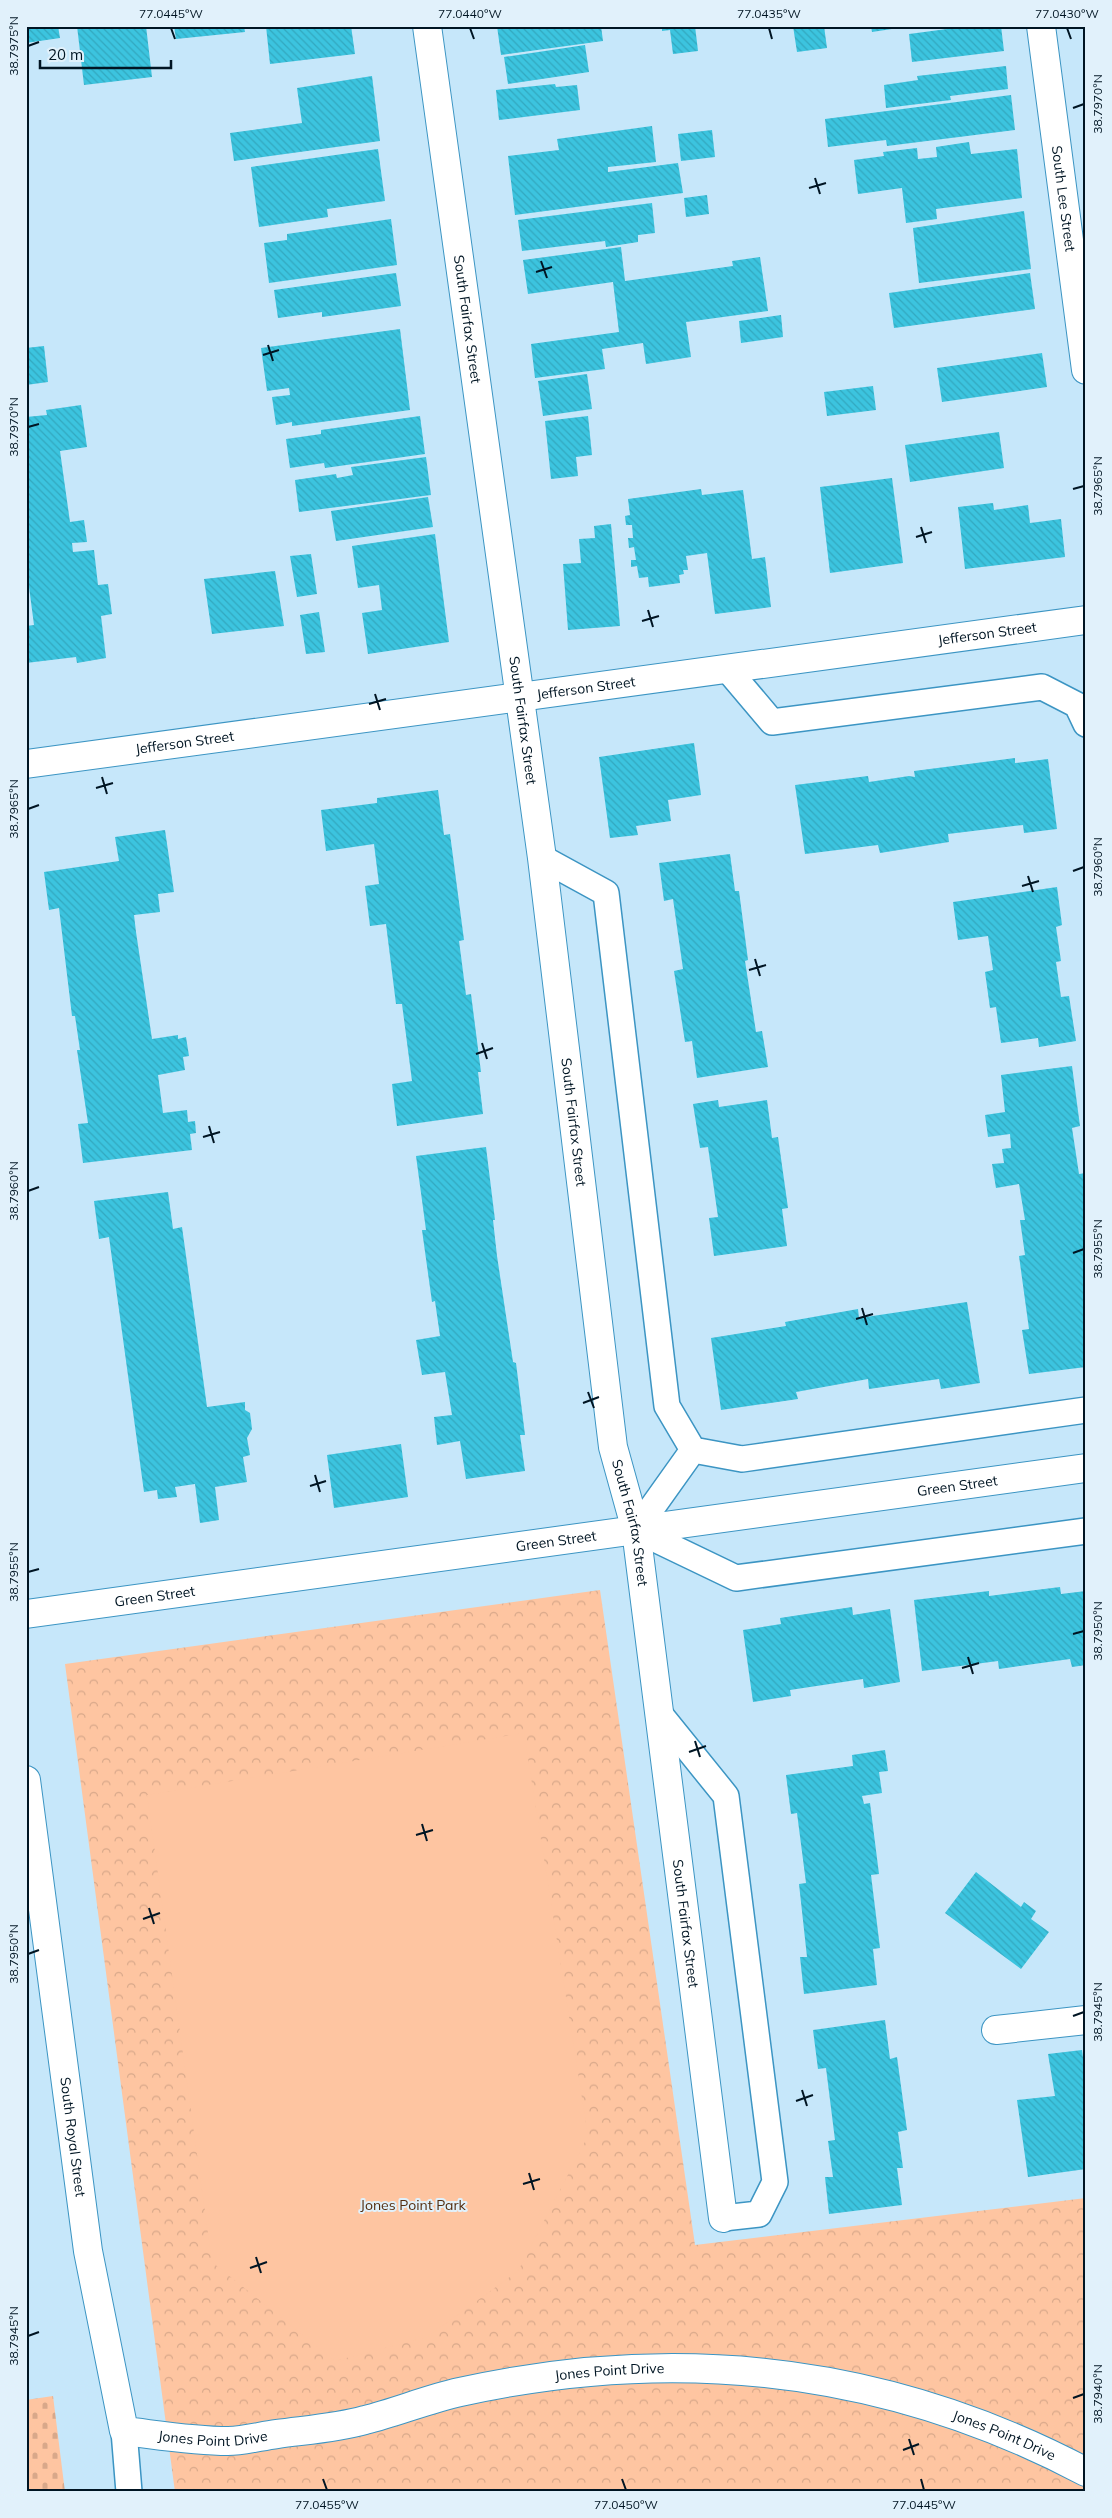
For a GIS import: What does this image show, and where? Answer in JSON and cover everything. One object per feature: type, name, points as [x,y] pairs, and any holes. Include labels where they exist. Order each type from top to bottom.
[{"type":"street","name":"South Fairfax Street","points":[[427,26],[542,858],[613,1447],[636,1530],[724,2218]]},
{"type":"street","name":"South Lee Street","points":[[1041,26],[1086,370]]},
{"type":"street","name":"Jefferson Street","points":[[26,764],[1086,620]]},
{"type":"street","name":"Green Street","points":[[26,1614],[1086,1468]]},
{"type":"street","name":"South Royal Street","points":[[26,1780],[88,2250],[124,2431]]},
{"type":"street","points":[[996,2030],[1086,2020]]},
{"type":"street","name":"Jones Point Drive","points":[[124,2431],[228,2441],[362,2421],[458,2392],[516,2382],[578,2372],[683,2366],[779,2373],[866,2389],[981,2423],[1050,2453],[1086,2472]]},
{"type":"lane","points":[[728,670],[772,722],[1042,687],[1083,705]]},
{"type":"lane","points":[[542,858],[606,892],[667,1406],[693,1450],[742,1459],[1086,1410]]},
{"type":"lane","points":[[693,1450],[636,1530],[736,1578],[1086,1531]]},
{"type":"lane","points":[[659,1713],[726,1796],[775,2182],[759,2214],[724,2218]]},
{"type":"lane","name":"South Royal Street","points":[[124,2431],[129,2492]]},
{"type":"green space","name":"Jones Point Park","points":[[600,1590],[695,2245],[1086,2198],[1086,2492],[175,2492],[65,1664]]},
{"type":"green space","points":[[524,1733],[588,2136],[518,2271],[427,2337],[335,2361],[212,2262],[147,1795]]},
{"type":"green space","points":[[53,2396],[65,2492],[26,2492],[26,2400]]},
{"type":"building","points":[[26,26],[58,26],[60,38],[26,43]]},
{"type":"building","points":[[77,26],[146,26],[152,77],[84,85]]},
{"type":"building","points":[[174,26],[244,26],[245,32],[176,39]]},
{"type":"building","points":[[266,26],[351,26],[355,54],[270,64]]},
{"type":"building","points":[[497,26],[601,26],[603,41],[501,55]]},
{"type":"building","points":[[662,26],[695,26],[698,51],[673,54],[670,30],[662,31]]},
{"type":"building","points":[[793,26],[824,26],[827,48],[797,52]]},
{"type":"building","points":[[871,26],[905,26],[905,27],[872,32]]},
{"type":"building","points":[[970,26],[1001,26],[1004,51],[912,62],[909,34]]},
{"type":"building","points":[[585,45],[589,72],[508,84],[504,57]]},
{"type":"building","points":[[1006,66],[1008,89],[950,96],[951,100],[886,108],[884,85],[918,80],[917,76]]},
{"type":"building","points":[[372,76],[380,141],[234,161],[230,133],[302,123],[297,88]]},
{"type":"building","points":[[555,84],[556,87],[577,85],[580,110],[499,120],[496,90]]},
{"type":"building","points":[[1011,95],[1015,130],[887,146],[886,140],[828,147],[825,119]]},
{"type":"building","points":[[652,126],[656,162],[608,167],[608,172],[678,163],[683,193],[515,215],[508,156],[559,150],[557,139]]},
{"type":"building","points":[[712,130],[715,157],[681,161],[678,134]]},
{"type":"building","points":[[969,142],[971,154],[1017,149],[1022,198],[936,209],[937,219],[906,223],[902,188],[858,194],[854,160],[884,156],[883,152],[917,148],[918,159],[937,157],[936,147]]},
{"type":"building","points":[[378,149],[385,201],[327,209],[328,217],[259,227],[251,167]]},
{"type":"building","points":[[707,195],[709,214],[686,217],[684,198]]},
{"type":"building","points":[[652,203],[655,233],[638,235],[638,242],[606,247],[605,241],[522,251],[518,220]]},
{"type":"building","points":[[1024,211],[1031,269],[919,283],[913,228]]},
{"type":"building","points":[[391,219],[397,265],[269,283],[264,243],[287,240],[287,234]]},
{"type":"building","points":[[621,247],[625,281],[733,266],[732,261],[760,257],[768,311],[686,322],[691,357],[646,364],[643,343],[602,349],[605,369],[535,378],[531,344],[619,332],[613,282],[528,294],[523,260]]},
{"type":"building","points":[[396,273],[401,306],[322,317],[322,312],[278,318],[274,290]]},
{"type":"building","points":[[1030,273],[1035,309],[894,328],[889,293]]},
{"type":"building","points":[[781,315],[783,337],[741,343],[739,321]]},
{"type":"building","points":[[400,329],[410,410],[292,426],[292,422],[276,425],[272,397],[290,395],[289,388],[267,391],[261,348]]},
{"type":"building","points":[[44,346],[48,382],[26,385],[26,348]]},
{"type":"building","points":[[1042,353],[1047,387],[942,402],[937,368]]},
{"type":"building","points":[[587,374],[592,409],[543,416],[538,381]]},
{"type":"building","points":[[873,386],[876,410],[827,416],[824,392]]},
{"type":"building","points":[[81,405],[87,447],[60,451],[70,522],[84,520],[87,542],[72,543],[73,552],[94,550],[98,585],[108,584],[112,614],[101,616],[106,658],[77,663],[76,657],[26,663],[26,626],[34,625],[26,564],[26,417],[47,415],[46,410]]},
{"type":"building","points":[[420,416],[425,454],[325,468],[324,463],[290,468],[286,439],[321,434],[321,430]]},
{"type":"building","points":[[588,416],[592,455],[576,457],[578,476],[551,479],[545,421]]},
{"type":"building","points":[[999,432],[1004,468],[910,482],[905,445]]},
{"type":"building","points":[[426,457],[431,495],[299,512],[295,480],[336,474],[337,478],[353,475],[351,467]]},
{"type":"building","points":[[892,478],[903,563],[830,573],[820,487]]},
{"type":"building","points":[[701,489],[702,495],[743,490],[752,559],[765,557],[771,607],[715,614],[707,553],[686,556],[688,570],[683,570],[684,574],[679,575],[680,583],[649,587],[648,577],[639,578],[637,566],[631,567],[631,560],[636,560],[634,547],[629,548],[628,538],[633,538],[632,525],[626,525],[625,516],[630,515],[628,499]]},
{"type":"building","points":[[428,497],[433,527],[336,541],[331,511]]},
{"type":"building","points":[[993,503],[994,510],[1028,505],[1030,523],[1061,519],[1065,557],[965,569],[958,507]]},
{"type":"building","points":[[611,524],[620,626],[568,630],[563,564],[581,563],[579,539],[595,538],[594,526]]},
{"type":"building","points":[[435,534],[449,642],[368,654],[362,613],[382,610],[379,585],[358,588],[352,546]]},
{"type":"building","points":[[311,554],[317,594],[297,597],[290,556]]},
{"type":"building","points":[[275,571],[284,626],[212,634],[204,579]]},
{"type":"building","points":[[319,612],[325,652],[306,654],[300,615]]},
{"type":"building","points":[[694,743],[701,795],[668,800],[671,821],[636,826],[638,835],[610,838],[599,757]]},
{"type":"building","points":[[1015,758],[1015,763],[1048,759],[1057,829],[1024,833],[1023,825],[948,834],[949,842],[880,853],[878,845],[805,854],[795,785],[868,776],[869,782],[909,776],[915,777],[914,771]]},
{"type":"building","points":[[438,790],[444,835],[450,834],[464,940],[459,941],[466,995],[471,994],[481,1072],[478,1072],[483,1114],[397,1126],[392,1084],[412,1081],[402,1004],[396,1004],[386,924],[370,926],[365,886],[379,884],[374,844],[326,851],[321,810],[377,803],[377,798]]},
{"type":"building","points":[[165,830],[174,892],[158,894],[160,912],[134,915],[152,1039],[178,1035],[178,1039],[186,1037],[189,1056],[183,1057],[185,1070],[158,1075],[163,1113],[187,1110],[188,1122],[195,1121],[196,1133],[190,1134],[192,1150],[83,1163],[78,1124],[88,1123],[77,1050],[80,1050],[75,1016],[72,1016],[59,908],[49,910],[44,872],[119,861],[115,837]]},
{"type":"building","points":[[730,854],[735,891],[739,891],[748,960],[745,961],[756,1032],[762,1031],[768,1067],[697,1078],[692,1041],[685,1042],[674,971],[683,969],[673,899],[664,901],[659,863]]},
{"type":"building","points":[[1057,887],[1062,925],[1056,927],[1061,961],[1056,962],[1061,997],[1069,996],[1076,1041],[1039,1047],[1038,1038],[1001,1043],[996,1007],[990,1008],[985,972],[993,970],[988,936],[958,940],[953,902]]},
{"type":"building","points":[[1072,1066],[1080,1126],[1072,1128],[1079,1174],[1086,1173],[1086,1367],[1029,1374],[1022,1330],[1029,1329],[1019,1256],[1025,1255],[1020,1220],[1025,1220],[1019,1184],[996,1188],[992,1164],[1004,1163],[1002,1149],[1011,1148],[1010,1134],[988,1137],[985,1115],[1005,1112],[1001,1075]]},
{"type":"building","points":[[718,1100],[719,1107],[767,1100],[772,1138],[778,1137],[788,1208],[782,1209],[787,1246],[714,1256],[709,1218],[718,1217],[708,1147],[700,1148],[693,1104]]},
{"type":"building","points":[[486,1147],[495,1220],[493,1220],[497,1256],[513,1362],[516,1363],[525,1435],[520,1435],[525,1471],[466,1479],[460,1441],[437,1445],[434,1417],[452,1415],[445,1372],[422,1375],[416,1340],[440,1336],[435,1301],[432,1302],[422,1230],[426,1230],[416,1156]]},
{"type":"building","points":[[168,1192],[173,1229],[182,1227],[207,1407],[245,1402],[245,1410],[250,1413],[252,1429],[247,1438],[250,1455],[243,1457],[247,1482],[215,1487],[219,1520],[200,1523],[195,1484],[175,1487],[177,1497],[158,1499],[157,1490],[144,1492],[109,1237],[99,1239],[94,1201]]},
{"type":"building","points":[[967,1302],[980,1383],[941,1389],[939,1379],[869,1389],[868,1379],[796,1392],[798,1399],[721,1410],[711,1338],[786,1326],[785,1322],[858,1309],[859,1318]]},
{"type":"building","points":[[401,1444],[408,1497],[334,1508],[327,1455]]},
{"type":"building","points":[[1060,1587],[1061,1594],[1086,1591],[1086,1665],[1072,1667],[1070,1659],[999,1669],[998,1661],[922,1671],[914,1600],[989,1591],[989,1596]]},
{"type":"building","points":[[852,1607],[853,1615],[890,1609],[900,1682],[864,1688],[863,1679],[790,1690],[791,1696],[753,1702],[743,1630],[781,1624],[780,1618]]},
{"type":"building","points":[[885,1750],[888,1771],[879,1772],[882,1793],[862,1796],[864,1804],[870,1803],[879,1874],[871,1875],[880,1948],[873,1949],[877,1985],[804,1994],[800,1957],[807,1957],[799,1884],[806,1883],[797,1813],[791,1814],[786,1775],[853,1766],[852,1755]]},
{"type":"building","points":[[976,1872],[1021,1907],[1024,1902],[1036,1911],[1031,1919],[1049,1932],[1021,1969],[945,1913]]},
{"type":"building","points":[[885,2020],[890,2059],[897,2057],[907,2130],[898,2132],[903,2168],[897,2168],[902,2205],[829,2214],[825,2177],[833,2177],[828,2141],[835,2140],[826,2068],[818,2069],[813,2030]]},
{"type":"building","points":[[1082,2050],[1086,2079],[1086,2169],[1028,2177],[1017,2100],[1055,2096],[1048,2054]]}]
